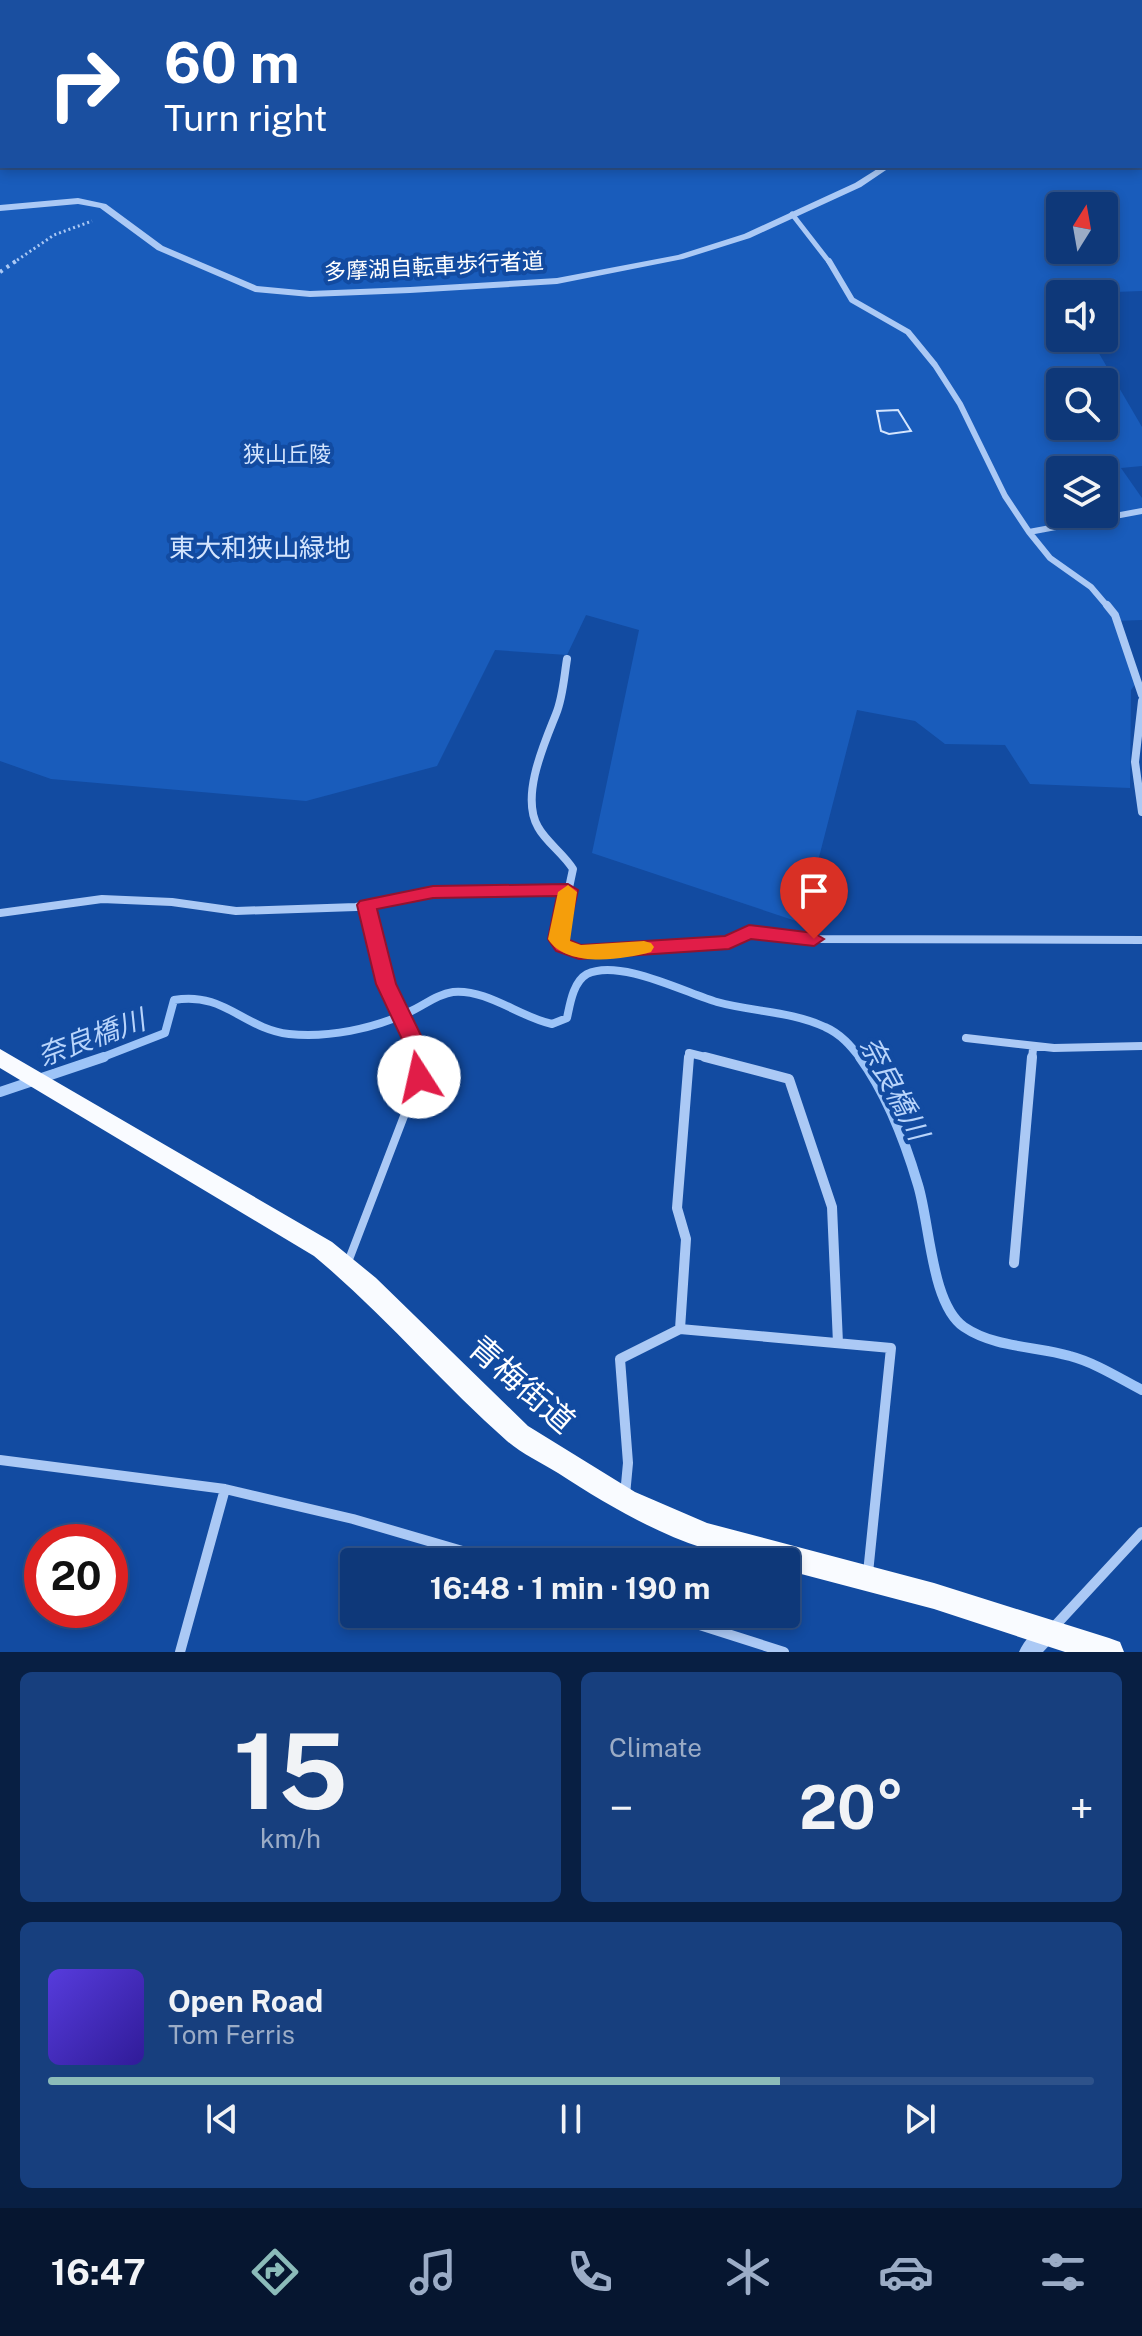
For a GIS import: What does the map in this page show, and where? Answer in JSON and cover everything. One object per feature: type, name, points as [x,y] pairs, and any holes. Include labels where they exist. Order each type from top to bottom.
[{"type":"main road","name":"青梅街道","points":[[9,1062],[263,1210],[346,1266],[518,1434],[625,1501],[703,1535],[867,1578],[1049,1631],[1109,1652]]},
{"type":"street","points":[[0,208],[89,202],[103,206],[160,248],[234,281],[275,293],[511,285],[597,275],[726,243],[858,185],[885,168]]},
{"type":"street","points":[[792,214],[820,246],[852,300],[908,332],[935,365],[960,404],[1005,496],[1029,532],[1050,558],[1091,587],[1115,615],[1142,695]]},
{"type":"street","points":[[1029,532],[1142,511]]},
{"type":"street","points":[[567,659],[557,712],[545,736],[536,772],[532,811],[538,828],[562,851],[573,869],[558,939],[563,946],[579,952],[729,942],[749,932],[814,939],[1142,940]]},
{"type":"street","points":[[1142,701],[1135,762],[1142,812]]},
{"type":"street","points":[[0,913],[102,899],[172,902],[236,911],[366,905],[433,892],[568,890]]},
{"type":"street","points":[[966,1038],[1033,1049],[1073,1051],[1142,1046]]},
{"type":"street","points":[[1014,1263],[1033,1049]]},
{"type":"street","points":[[680,1329],[686,1239],[677,1208],[689,1053],[789,1079],[832,1207],[838,1343]]},
{"type":"street","points":[[625,1501],[628,1463],[620,1359],[680,1329],[891,1348],[867,1578]]},
{"type":"street","points":[[0,1460],[225,1489],[353,1519],[452,1548]]},
{"type":"street","points":[[180,1652],[225,1489]]},
{"type":"street","points":[[1029,1652],[1077,1606],[1142,1532]]},
{"type":"street","points":[[709,1628],[784,1652]]},
{"type":"lane","points":[[346,1266],[419,1077],[420,1054],[386,984],[366,905]]},
{"type":"path","points":[[0,272],[64,230],[101,221]]},
{"type":"green space","name":"狭山丘陵","points":[[0,168],[1142,168],[1142,291],[1118,292],[1118,280],[1046,280],[1046,352],[1098,352],[1108,368],[1046,368],[1046,440],[1118,440],[1118,386],[1142,427],[1142,466],[1121,468],[1142,498],[1142,620],[1114,621],[1137,682],[1131,690],[1130,788],[1030,784],[1005,745],[945,744],[915,721],[857,710],[802,923],[592,853],[639,630],[586,615],[567,655],[495,650],[437,766],[306,801],[51,779],[0,761]]},
{"type":"building","points":[[898,410],[911,431],[889,434],[881,431],[877,411]]},
{"type":"waterway","name":"奈良橋川","points":[[98,1059],[165,1033],[174,1000],[207,1001],[273,1031],[289,1034],[319,1035],[365,1027],[395,1018],[453,992],[479,995],[552,1024],[567,1018],[578,982],[587,974],[601,970],[634,973],[717,1002],[812,1022],[841,1037],[861,1059]]},
{"type":"waterway","name":"奈良橋川","points":[[0,1092],[104,1057]]},
{"type":"waterway","name":"奈良橋川","points":[[860,1057],[887,1102],[907,1152],[922,1201],[938,1282],[953,1316],[976,1334],[1080,1359],[1142,1390]]},
{"type":"slow traffic","points":[[568,892],[558,939],[563,946],[579,952],[644,947]]},
{"type":"route","points":[[419,1077],[420,1054],[386,984],[366,905],[433,892],[496,888],[568,890],[558,939],[563,946],[579,952],[729,942],[749,932],[814,939]]},
{"type":"park label","name":"東大和狭山緑地","points":[[260,547]]}]
